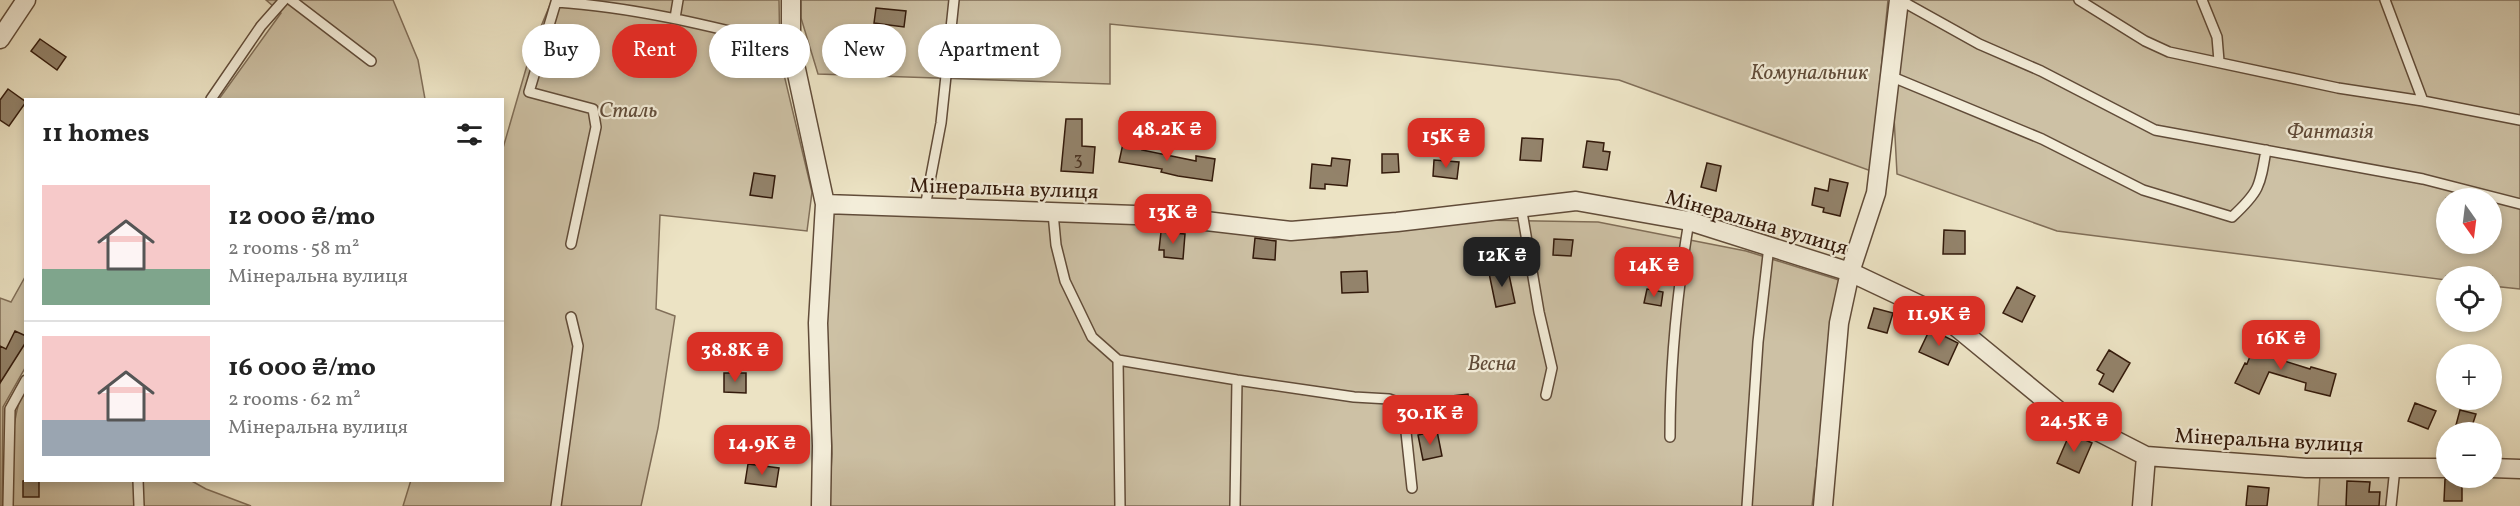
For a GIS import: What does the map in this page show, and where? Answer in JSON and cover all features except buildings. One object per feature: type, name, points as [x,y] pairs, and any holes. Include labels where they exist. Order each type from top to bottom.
[{"type":"street","points":[[0,39],[26,0]]},
{"type":"street","points":[[790,0],[791,24]]},
{"type":"street","points":[[1823,506],[1839,323],[1850,272],[1876,193],[1900,0]]},
{"type":"street","points":[[798,78],[825,204],[818,323],[822,446],[821,506]]},
{"type":"street","name":"Мінеральна вулиця","points":[[825,204],[1163,216],[1291,231],[1397,222],[1576,201],[1689,221],[1850,272],[1942,316],[2060,412],[2146,456],[2306,468],[2436,468]]},
{"type":"street","points":[[2142,506],[2146,456]]},
{"type":"street","points":[[2502,468],[2520,469]]},
{"type":"lane","points":[[212,98],[261,26],[284,0]]},
{"type":"lane","points":[[291,0],[371,61]]},
{"type":"lane","points":[[675,18],[678,0]]},
{"type":"lane","points":[[924,207],[941,123],[954,0]]},
{"type":"lane","points":[[1900,0],[1978,44],[2042,71],[2155,130],[2423,179],[2520,204]]},
{"type":"lane","points":[[2079,0],[2145,41],[2169,52],[2338,88],[2424,101],[2520,120]]},
{"type":"lane","points":[[2202,0],[2217,37],[2219,62]]},
{"type":"lane","points":[[2385,0],[2424,101]]},
{"type":"lane","points":[[571,244],[596,127],[593,110],[529,92],[556,2],[587,4],[675,18],[709,26]]},
{"type":"lane","points":[[1890,76],[2042,140],[2143,190],[2232,217],[2254,196],[2262,175],[2266,150]]},
{"type":"lane","points":[[1521,206],[1531,273],[1552,368],[1546,395]]},
{"type":"lane","points":[[1053,213],[1056,245],[1065,281],[1092,337],[1118,360],[1353,397],[1389,399],[1403,404],[1412,488]]},
{"type":"lane","points":[[1670,437],[1670,380],[1678,288],[1689,221]]},
{"type":"lane","points":[[1747,506],[1758,342],[1769,246]]},
{"type":"lane","points":[[556,506],[578,346],[571,317]]},
{"type":"lane","points":[[1118,360],[1120,506]]},
{"type":"lane","points":[[1235,506],[1237,380]]},
{"type":"lane","points":[[8,506],[10,409],[24,384]]},
{"type":"lane","points":[[2391,506],[2395,468]]},
{"type":"lane","points":[[138,482],[139,506]]},
{"type":"green space","points":[[266,0],[393,0],[418,60],[425,98],[220,98],[281,13]]},
{"type":"green space","name":"Сталь","points":[[552,0],[779,0],[779,24],[709,24],[709,78],[785,78],[812,192],[807,231],[660,215],[656,309],[675,316],[658,428],[641,506],[403,506],[410,482],[504,482],[504,145],[523,78],[600,78],[600,24],[542,24]]},
{"type":"green space","name":"Комунальник","points":[[801,0],[1888,0],[1871,171],[1619,80],[1319,45],[1110,24],[1110,84],[935,78],[1061,78],[1061,24],[918,24],[918,77],[906,77],[906,24],[822,24],[822,74],[818,74],[810,48],[810,24],[803,24]]},
{"type":"green space","name":"Фантазія","points":[[1908,0],[2520,0],[2520,289],[2502,287],[2502,266],[2436,266],[2436,279],[2057,231],[1897,174],[1893,98]]},
{"type":"green space","name":"Весна","points":[[831,211],[1137,219],[1334,238],[1482,220],[1598,222],[1746,251],[1839,280],[1812,506],[829,506],[832,454],[827,331]]},
{"type":"green space","points":[[24,279],[24,370],[3,407],[2,506],[0,506],[0,298],[11,302]]},
{"type":"green space","points":[[24,389],[24,482],[194,482],[251,506],[12,506],[11,462],[16,413]]},
{"type":"green space","points":[[2320,475],[2391,475],[2388,506],[2318,506]]}]
